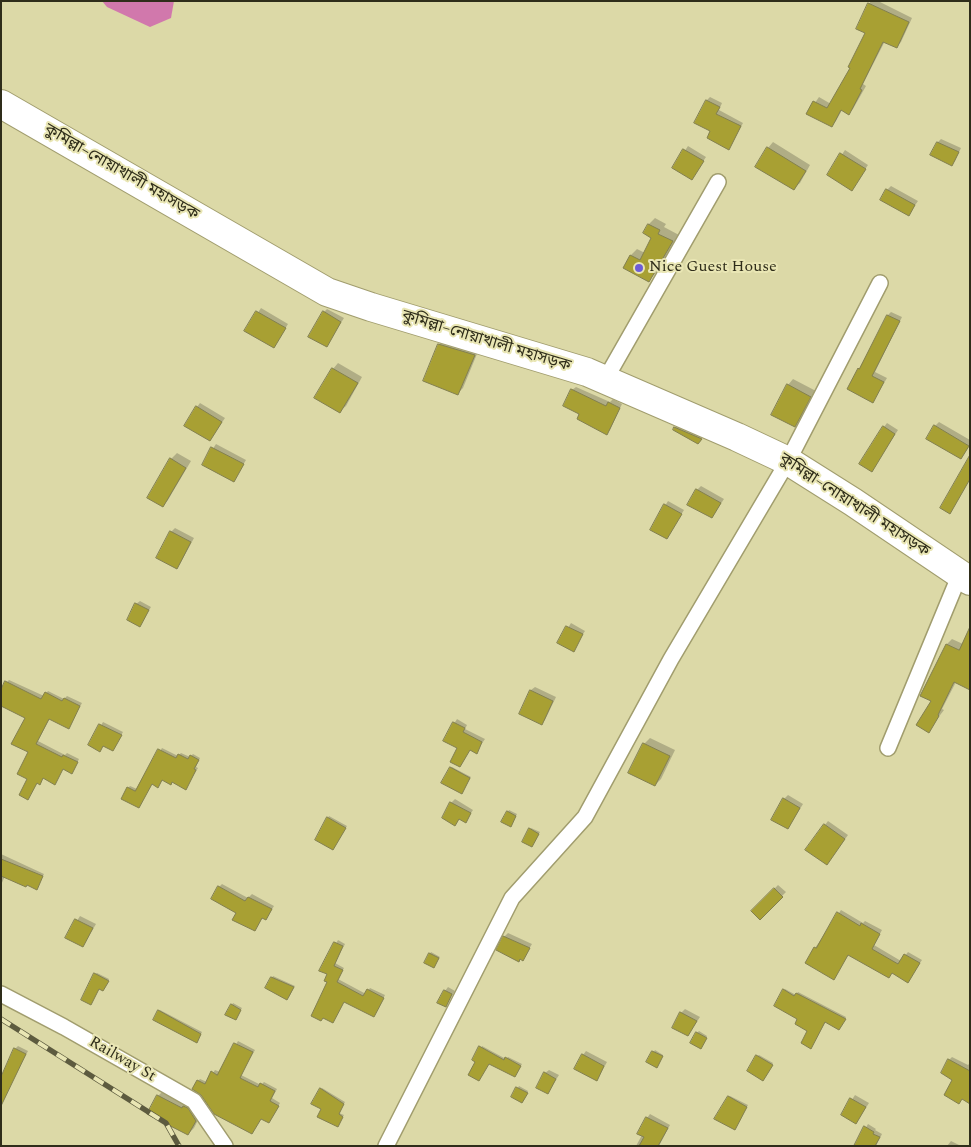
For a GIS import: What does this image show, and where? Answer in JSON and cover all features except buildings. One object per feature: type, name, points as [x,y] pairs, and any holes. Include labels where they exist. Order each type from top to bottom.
[{"type":"highway","name":"কুমিল্লা–নোয়াখালী মহাসড়ক","points":[[1,104],[327,292],[587,372],[788,461],[965,577]]},
{"type":"street","points":[[605,380],[718,182]]},
{"type":"street","points":[[386,1146],[512,898],[586,817],[671,660],[788,461],[880,283]]},
{"type":"street","points":[[888,748],[965,577]]},
{"type":"street","name":"Railway St","points":[[1,994],[64,1027],[194,1101],[225,1146]]},
{"type":"shaded area","points":[[102,1],[174,1],[171,18],[150,27],[107,7]]},
{"type":"railway","points":[[1,1019],[166,1123],[179,1146]]},
{"type":"place","name":"Nice Guest House","points":[[639,268]]}]
